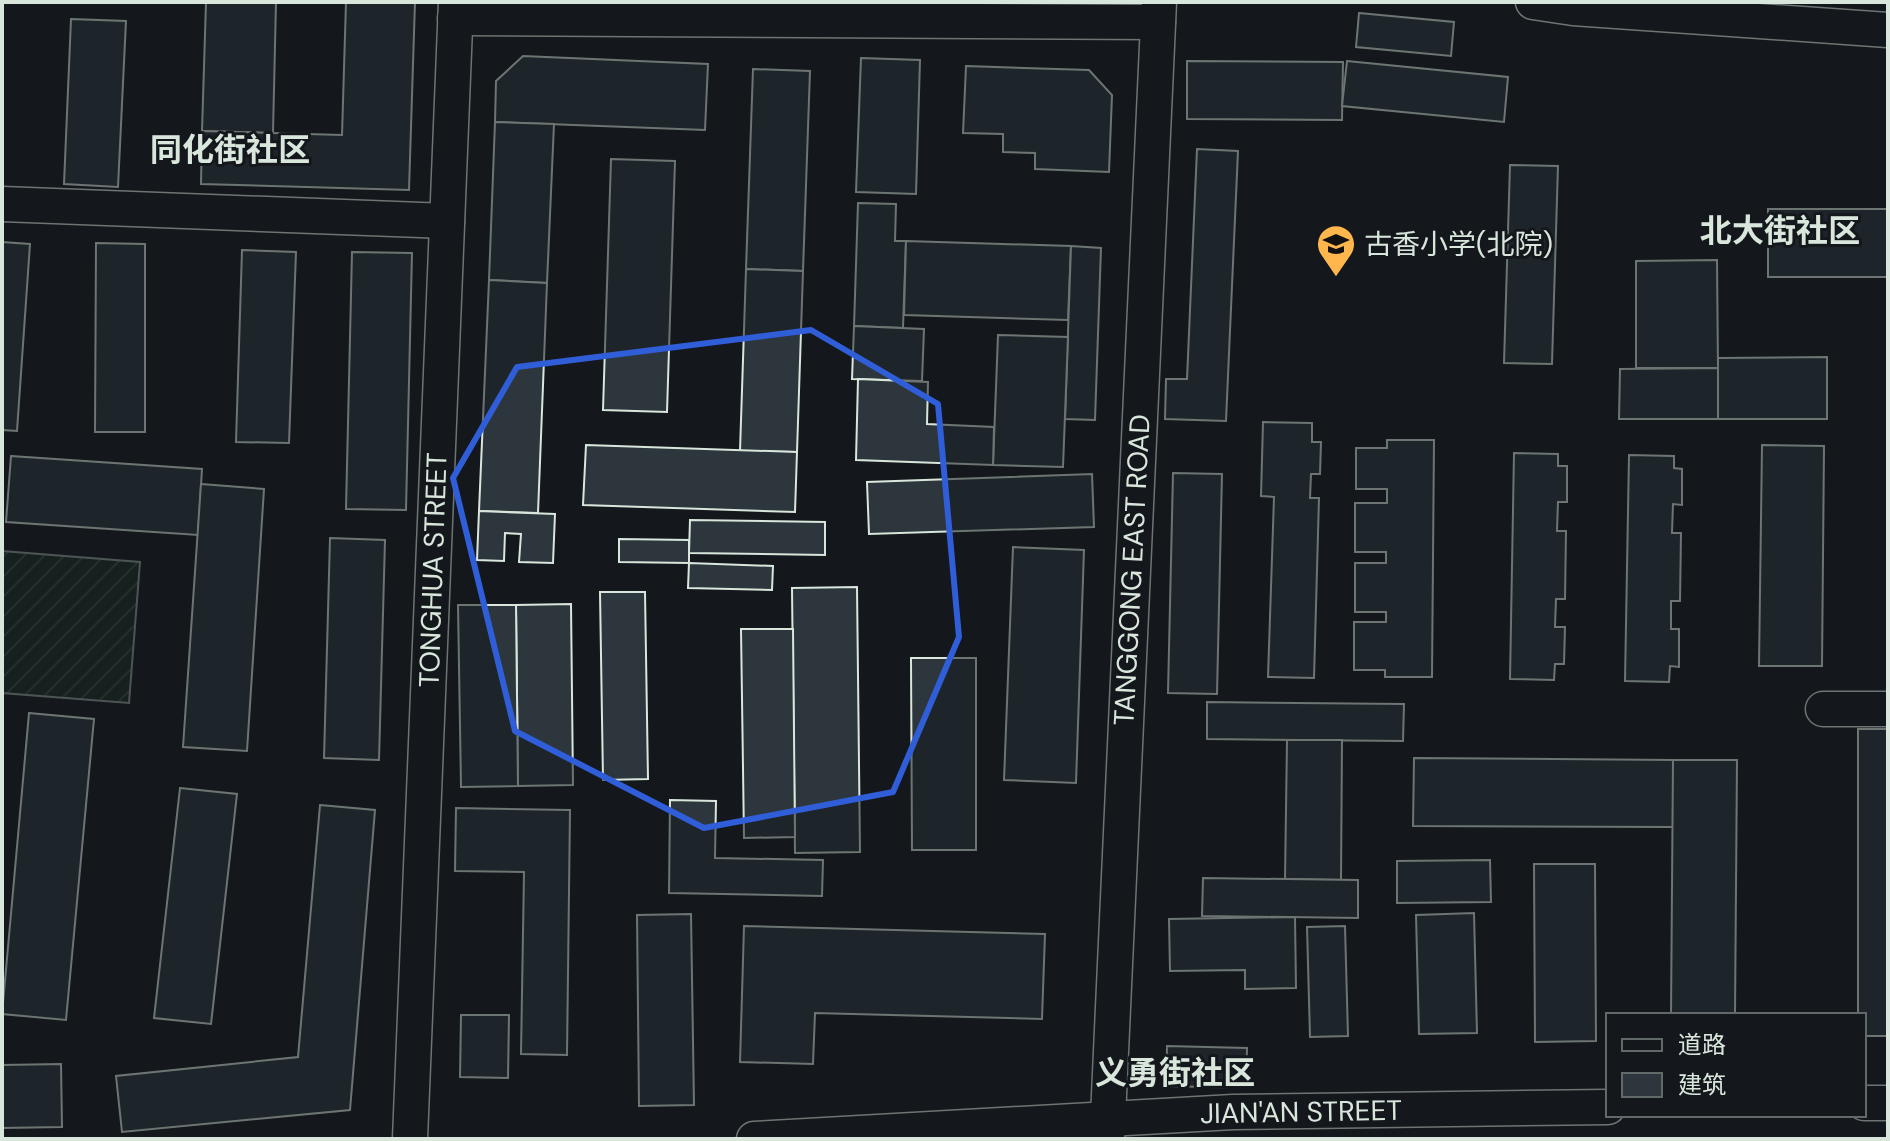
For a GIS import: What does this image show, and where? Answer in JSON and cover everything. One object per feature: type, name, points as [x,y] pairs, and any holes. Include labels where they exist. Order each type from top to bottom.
[{"type":"street","points":[[1533,2],[1573,8],[1888,30]]},
{"type":"street","points":[[456,10],[1158,12]]},
{"type":"street","name":"TONGHUA STREET","points":[[410,1139],[456,10]]},
{"type":"street","name":"TANGGONG EAST ROAD","points":[[1107,1130],[1158,12]]},
{"type":"street","points":[[2,204],[447,221]]},
{"type":"street","points":[[1823,709],[1888,709]]},
{"type":"street","points":[[1866,1103],[1888,1103]]},
{"type":"street","name":"JIAN'AN STREET","points":[[754,1139],[1107,1130],[1233,1112],[1606,1107]]},
{"type":"highlighted area","points":[[811,330],[938,404],[959,637],[893,792],[704,828],[515,731],[453,478],[517,367]]},
{"type":"green space","points":[[2,551],[140,562],[129,703],[2,693]]},
{"type":"building","points":[[206,2],[276,2],[273,133],[202,131]]},
{"type":"building","points":[[346,2],[415,2],[409,190],[201,184],[202,131],[342,135]]},
{"type":"building","points":[[1359,13],[1454,22],[1451,56],[1356,47]]},
{"type":"building","points":[[71,19],[126,21],[118,187],[64,184]]},
{"type":"building","points":[[523,56],[708,64],[705,130],[495,122],[496,81]]},
{"type":"building","points":[[861,58],[920,60],[916,194],[856,192]]},
{"type":"building","points":[[1187,61],[1343,62],[1342,120],[1187,119]]},
{"type":"building","points":[[1347,61],[1508,77],[1504,122],[1342,106]]},
{"type":"building","points":[[966,66],[1089,70],[1112,95],[1109,172],[1035,169],[1035,153],[1003,152],[1003,134],[963,133]]},
{"type":"building","points":[[753,69],[810,71],[803,271],[746,269]]},
{"type":"building","points":[[495,122],[554,124],[547,283],[489,280]]},
{"type":"building","points":[[1197,149],[1238,151],[1226,421],[1165,419],[1166,379],[1187,379]]},
{"type":"building","points":[[611,159],[675,161],[667,412],[603,410]]},
{"type":"building","points":[[1510,165],[1558,166],[1552,364],[1504,363]]},
{"type":"building","points":[[858,203],[896,204],[895,241],[906,241],[903,328],[854,326]]},
{"type":"building","points":[[1768,209],[1888,209],[1888,277],[1768,277]]},
{"type":"building","points":[[906,241],[1071,246],[1068,320],[904,315]]},
{"type":"building","points":[[2,242],[30,244],[17,431],[2,430]]},
{"type":"building","points":[[96,243],[145,244],[145,432],[95,432]]},
{"type":"building","points":[[1071,246],[1101,248],[1095,420],[1065,419]]},
{"type":"building","points":[[242,250],[296,252],[289,443],[236,442]]},
{"type":"building","points":[[352,252],[412,253],[406,510],[346,509]]},
{"type":"building","points":[[1717,260],[1718,368],[1636,368],[1636,261]]},
{"type":"building","points":[[746,269],[803,271],[797,452],[740,451]]},
{"type":"building","points":[[489,280],[547,283],[538,513],[479,511]]},
{"type":"building","points":[[854,326],[924,329],[922,381],[852,379]]},
{"type":"building","points":[[998,335],[1068,337],[1063,467],[993,465]]},
{"type":"building","points":[[1827,357],[1827,419],[1718,419],[1718,358]]},
{"type":"building","points":[[1718,368],[1718,419],[1619,419],[1620,369]]},
{"type":"building","points":[[858,379],[928,382],[927,424],[994,427],[993,465],[856,460]]},
{"type":"building","points":[[1263,422],[1312,423],[1312,442],[1321,442],[1320,474],[1311,474],[1310,498],[1319,498],[1314,678],[1268,677],[1274,497],[1261,496]]},
{"type":"building","points":[[1387,440],[1434,440],[1432,677],[1385,677],[1385,670],[1354,670],[1354,622],[1386,622],[1386,612],[1355,612],[1355,563],[1386,563],[1386,552],[1355,552],[1355,503],[1387,503],[1387,489],[1356,489],[1356,448],[1387,448]]},
{"type":"building","points":[[586,445],[797,452],[795,512],[583,505]]},
{"type":"building","points":[[1762,445],[1824,446],[1822,666],[1759,666]]},
{"type":"building","points":[[1514,453],[1558,454],[1558,466],[1567,466],[1567,502],[1558,502],[1557,531],[1566,531],[1565,599],[1556,599],[1555,627],[1565,627],[1564,664],[1555,664],[1554,680],[1510,679]]},
{"type":"building","points":[[1629,455],[1674,456],[1674,468],[1682,469],[1682,505],[1673,504],[1672,533],[1681,533],[1680,601],[1671,601],[1671,629],[1679,629],[1679,667],[1670,666],[1669,682],[1625,681]]},
{"type":"building","points":[[11,456],[202,469],[198,535],[6,522]]},
{"type":"building","points":[[1173,473],[1222,474],[1217,694],[1168,693]]},
{"type":"building","points":[[1092,474],[1094,527],[869,534],[867,482]]},
{"type":"building","points":[[201,484],[264,489],[247,751],[183,747]]},
{"type":"building","points":[[479,511],[555,514],[553,563],[519,562],[521,534],[505,533],[504,561],[477,560]]},
{"type":"building","points":[[690,520],[825,522],[825,555],[689,553]]},
{"type":"building","points":[[330,538],[385,540],[379,760],[324,758]]},
{"type":"building","points":[[619,539],[689,540],[689,563],[619,562]]},
{"type":"building","points":[[1013,547],[1084,550],[1076,783],[1004,780]]},
{"type":"building","points":[[689,563],[773,566],[772,590],[688,588]]},
{"type":"building","points":[[857,587],[860,852],[795,853],[792,588]]},
{"type":"building","points":[[600,592],[645,592],[648,779],[603,780]]},
{"type":"building","points":[[571,604],[573,785],[518,786],[516,605]]},
{"type":"building","points":[[458,605],[516,605],[518,786],[461,787]]},
{"type":"building","points":[[741,629],[793,629],[795,837],[744,838]]},
{"type":"building","points":[[911,658],[976,658],[976,850],[912,850]]},
{"type":"building","points":[[1207,702],[1404,704],[1403,741],[1207,739]]},
{"type":"building","points":[[29,713],[94,719],[66,1020],[2,1014]]},
{"type":"building","points":[[1858,729],[1888,729],[1888,1036],[1866,1036],[1866,1013],[1858,1013]]},
{"type":"building","points":[[1287,740],[1342,740],[1341,880],[1285,879]]},
{"type":"building","points":[[1414,758],[1673,760],[1673,827],[1413,826]]},
{"type":"building","points":[[1673,760],[1737,760],[1735,1013],[1671,1013]]},
{"type":"building","points":[[180,788],[237,794],[211,1024],[154,1018]]},
{"type":"building","points":[[670,800],[716,801],[715,858],[823,860],[822,896],[669,893]]},
{"type":"building","points":[[320,805],[375,810],[350,1110],[122,1132],[116,1076],[298,1057]]},
{"type":"building","points":[[456,808],[570,810],[567,1055],[521,1054],[524,872],[455,871]]},
{"type":"building","points":[[1490,860],[1491,902],[1397,903],[1397,861]]},
{"type":"building","points":[[1534,864],[1595,864],[1596,1041],[1535,1042]]},
{"type":"building","points":[[1203,878],[1358,880],[1358,918],[1202,916]]},
{"type":"building","points":[[1474,913],[1477,1033],[1419,1034],[1416,915]]},
{"type":"building","points":[[691,914],[694,1105],[639,1106],[637,915]]},
{"type":"building","points":[[1295,917],[1296,988],[1245,989],[1245,970],[1170,971],[1169,919]]},
{"type":"building","points":[[744,926],[1045,934],[1042,1019],[815,1013],[813,1064],[740,1062]]},
{"type":"building","points":[[1345,926],[1348,1036],[1310,1037],[1307,927]]},
{"type":"building","points":[[461,1015],[509,1015],[508,1078],[460,1077]]},
{"type":"building","points":[[1167,1046],[1247,1048],[1246,1088],[1166,1086]]},
{"type":"building","points":[[61,1064],[62,1127],[2,1128],[2,1065]]},
{"type":"place","name":"古香小学(北院)","points":[[1336,278]]},
{"type":"district","name":"同化街社区","points":[[230,150]]},
{"type":"district","name":"北大街社区","points":[[1780,231]]},
{"type":"district","name":"义勇街社区","points":[[1175,1073]]}]
